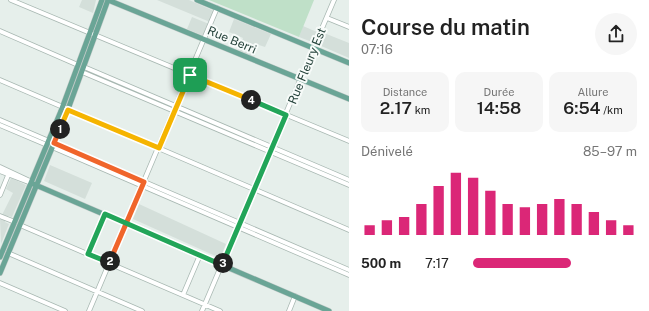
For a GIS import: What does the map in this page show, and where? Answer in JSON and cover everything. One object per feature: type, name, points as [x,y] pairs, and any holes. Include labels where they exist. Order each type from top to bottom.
[{"type":"main road","points":[[0,273],[4,251],[63,107],[102,0]]},
{"type":"main road","points":[[0,257],[20,225],[38,185],[68,110],[108,0]]},
{"type":"main road","name":"Rue Berri","points":[[108,0],[349,99]]},
{"type":"main road","points":[[197,0],[349,63]]},
{"type":"main road","points":[[31,182],[329,311]]},
{"type":"street","points":[[11,0],[349,141]]},
{"type":"street","name":"Rue Fleury Est","points":[[202,311],[272,150],[334,0]]},
{"type":"street","points":[[89,311],[176,109],[217,8]]},
{"type":"street","points":[[327,18],[349,27]]},
{"type":"street","points":[[0,31],[78,65]]},
{"type":"street","points":[[83,70],[272,150],[349,185]]},
{"type":"street","points":[[0,80],[349,230]]},
{"type":"street","points":[[0,120],[48,143]]},
{"type":"street","points":[[0,125],[48,143]]},
{"type":"street","points":[[53,145],[239,225],[349,270]]},
{"type":"street","points":[[272,150],[349,180]]},
{"type":"street","points":[[0,167],[9,173]]},
{"type":"street","points":[[0,171],[31,182]]},
{"type":"street","points":[[0,195],[9,173]]},
{"type":"street","points":[[88,254],[105,214]]},
{"type":"street","points":[[0,216],[15,222]]},
{"type":"street","points":[[20,225],[220,311]]},
{"type":"street","points":[[239,225],[349,275]]},
{"type":"street","points":[[4,251],[142,311]]},
{"type":"street","points":[[183,295],[200,255]]},
{"type":"street","points":[[0,283],[65,311]]},
{"type":"street","points":[[289,311],[295,296]]},
{"type":"shaded area","points":[[82,0],[96,0],[93,13],[79,7]]},
{"type":"shaded area","points":[[157,0],[189,0],[214,11],[210,22]]},
{"type":"shaded area","points":[[192,17],[209,24],[204,36],[187,29]]},
{"type":"shaded area","points":[[234,19],[271,34],[265,47],[259,45],[254,57],[238,50],[243,38],[229,32]]},
{"type":"shaded area","points":[[303,26],[317,32],[312,42],[299,37]]},
{"type":"shaded area","points":[[324,33],[349,43],[349,58],[319,45]]},
{"type":"shaded area","points":[[50,165],[92,183],[85,199],[44,181]]},
{"type":"shaded area","points":[[11,178],[26,185],[12,217],[8,216],[5,222],[9,224],[1,244],[0,219],[13,193],[6,189]]},
{"type":"shaded area","points":[[139,204],[226,244],[220,258],[133,219]]},
{"type":"green space","points":[[209,0],[314,0],[299,37]]},
{"type":"route","points":[[190,75],[159,148],[68,110],[54,143],[144,182],[128,219],[127,223],[110,263],[88,254],[105,214],[127,223],[197,254],[204,256],[222,265],[286,115],[190,75]]}]
